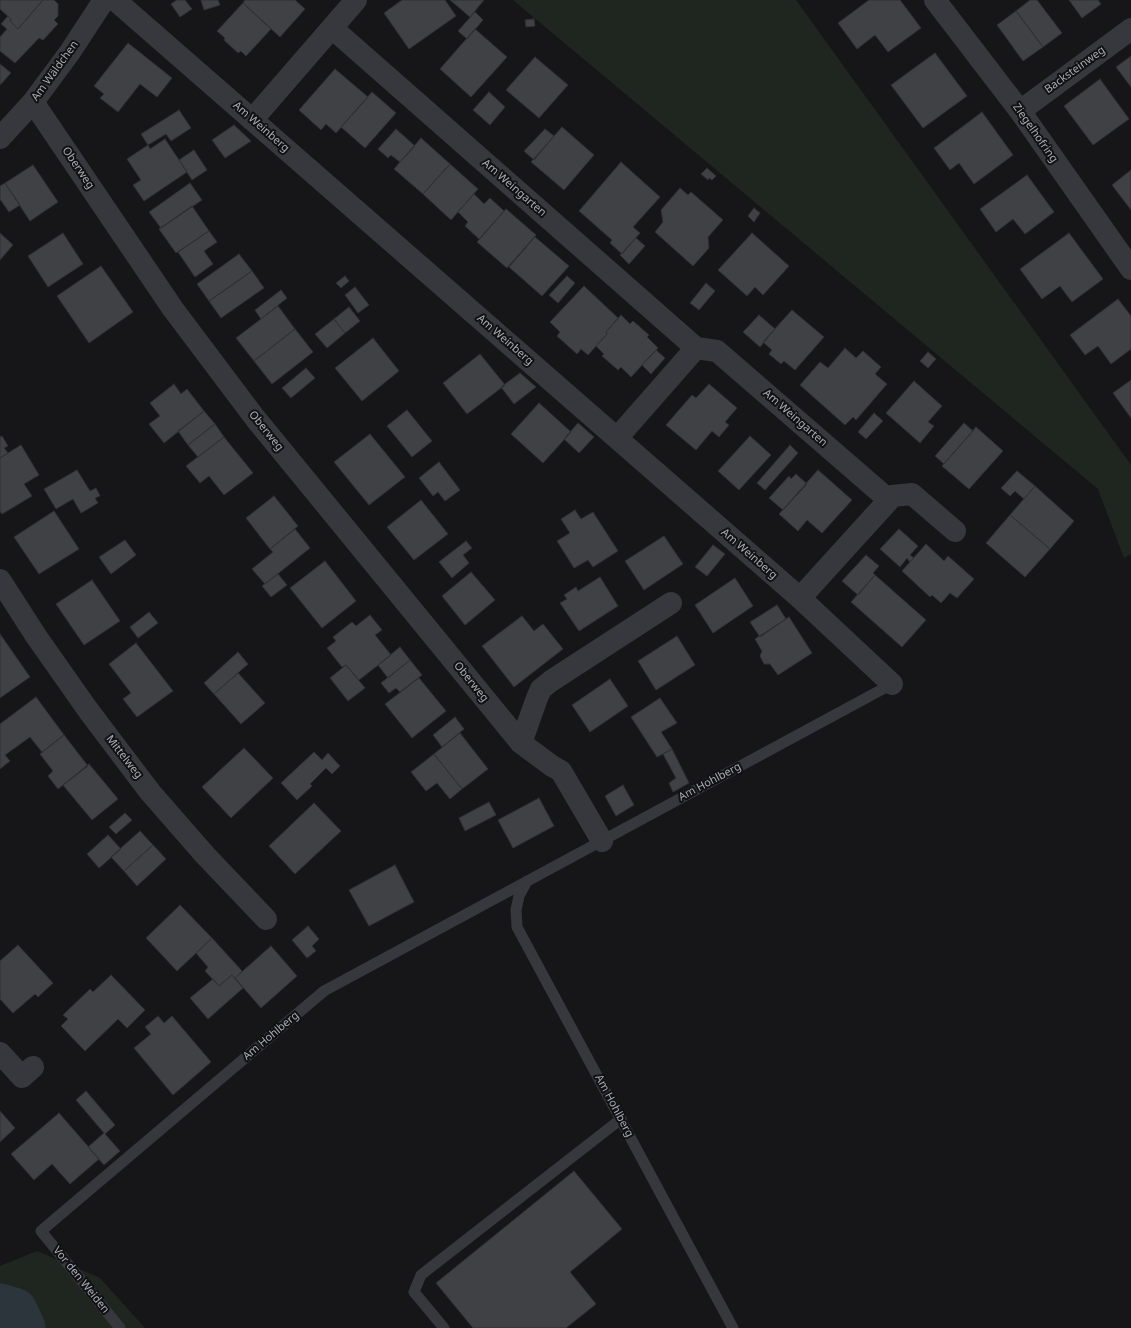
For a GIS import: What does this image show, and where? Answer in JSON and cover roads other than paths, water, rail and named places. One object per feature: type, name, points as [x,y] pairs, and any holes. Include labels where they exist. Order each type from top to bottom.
[{"type":"street","name":"Am Wäldchen","points":[[0,138],[33,102],[70,52],[104,0]]},
{"type":"street","name":"Am Weinberg","points":[[115,0],[800,598],[892,684]]},
{"type":"street","points":[[252,120],[356,0]]},
{"type":"street","name":"Ziegelhofring","points":[[935,0],[1020,111],[1131,269]]},
{"type":"street","name":"Am Weingarten","points":[[332,28],[696,348],[717,351],[888,500]]},
{"type":"street","name":"Backsteinweg","points":[[1020,111],[1131,29]]},
{"type":"street","name":"Oberweg","points":[[33,102],[172,309],[255,418],[522,743],[561,771],[602,841]]},
{"type":"street","points":[[617,438],[696,348]]},
{"type":"street","points":[[800,598],[892,496],[912,494],[955,531]]},
{"type":"street","name":"Mittelweg","points":[[0,580],[36,636],[88,710],[150,792],[205,855],[266,919]]},
{"type":"street","points":[[522,743],[541,690],[551,681],[671,603]]},
{"type":"street","points":[[0,1053],[22,1077],[33,1067]]},
{"type":"lane","name":"Am Hohlberg","points":[[41,1232],[324,991],[892,684]]},
{"type":"lane","name":"Am Hohlberg","points":[[527,881],[519,896],[516,910],[517,927],[733,1328]]},
{"type":"lane","points":[[444,1328],[414,1292],[421,1275],[621,1119]]},
{"type":"lane","name":"Vor den Weiden","points":[[41,1232],[120,1328]]},
{"type":"waterway","points":[[0,1307],[14,1311],[22,1328]]}]
